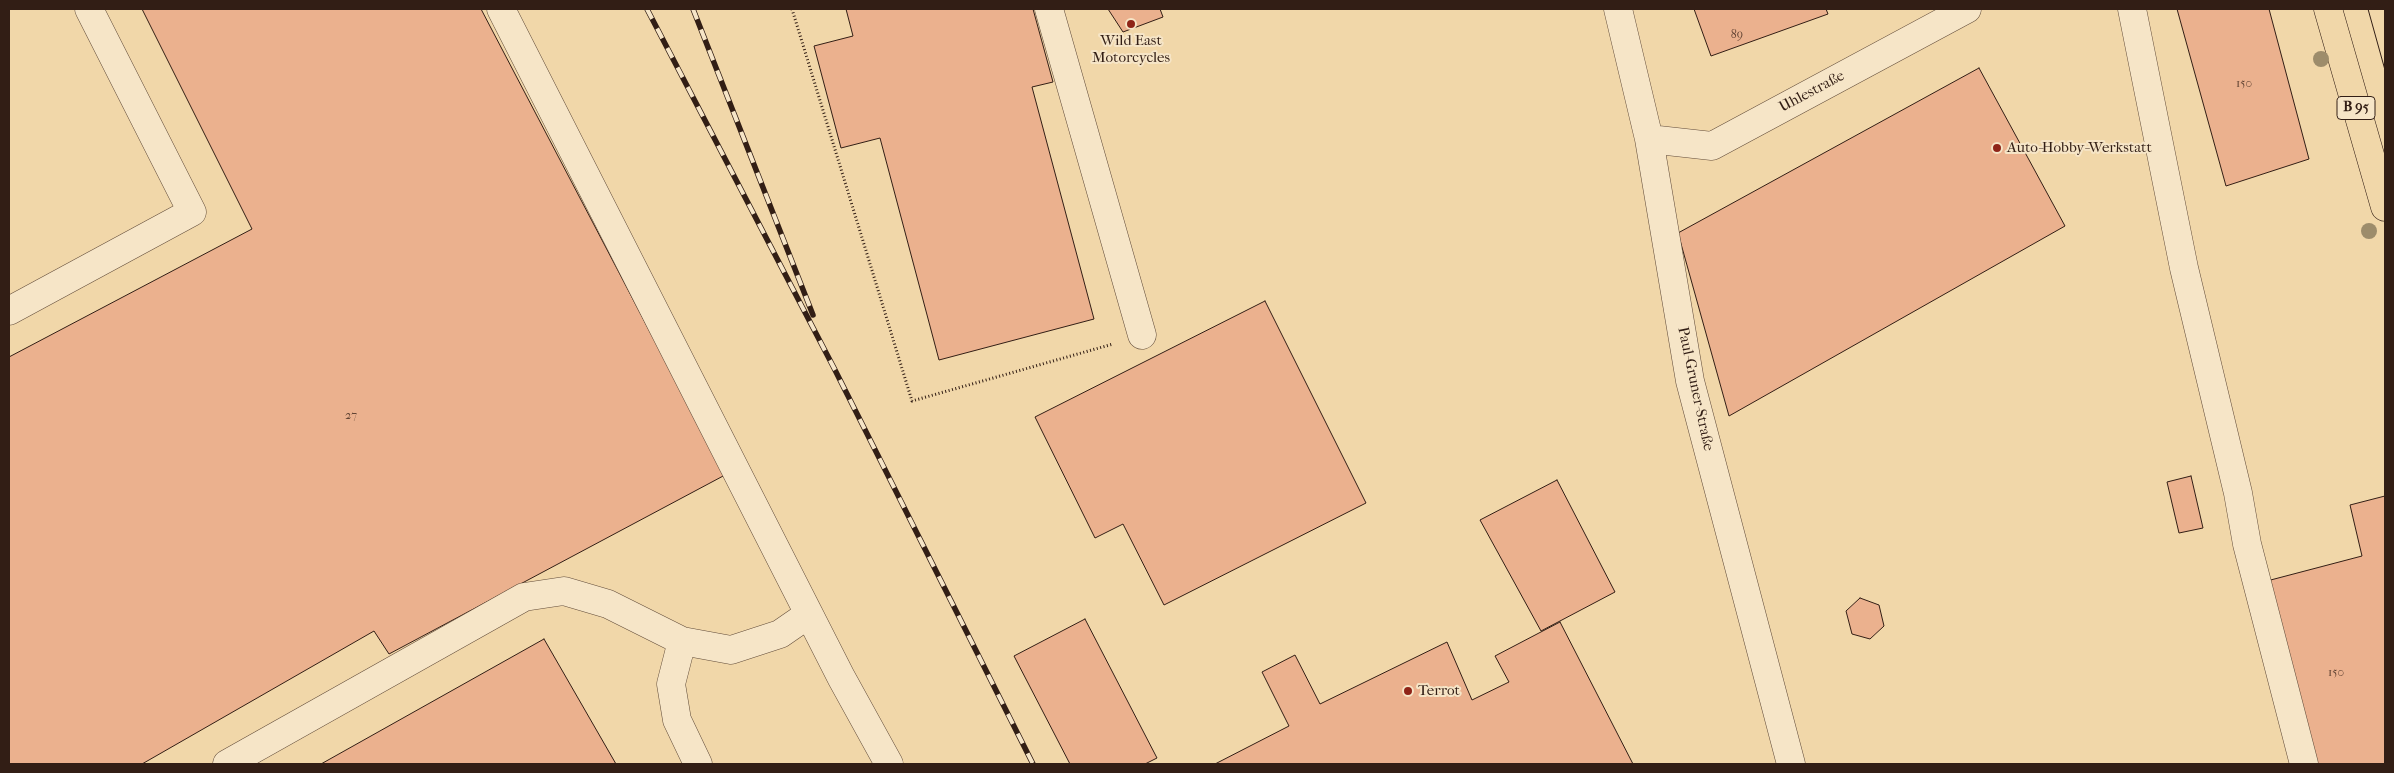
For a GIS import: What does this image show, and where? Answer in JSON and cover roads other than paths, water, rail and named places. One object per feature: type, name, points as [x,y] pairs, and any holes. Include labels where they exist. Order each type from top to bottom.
[{"type":"main road","name":"B 95","points":[[2328,9],[2385,207]]},
{"type":"street","points":[[9,310],[192,212],[89,9]]},
{"type":"street","points":[[501,9],[809,614],[889,764]]},
{"type":"street","points":[[1049,9],[1142,335]]},
{"type":"street","name":"Paul-Gruner-Straße","points":[[1618,9],[1650,140],[1690,381],[1791,764]]},
{"type":"street","name":"Uhlestraße","points":[[1650,140],[1712,146],[1967,9]]},
{"type":"street","points":[[2132,9],[2184,268],[2238,493],[2247,544],[2304,764]]},
{"type":"street","points":[[227,764],[524,597],[564,591],[608,604],[682,641],[731,650],[780,634],[809,614]]},
{"type":"street","points":[[682,641],[672,684],[677,720],[698,764]]},
{"type":"tram line","points":[[2368,9],[2385,70]]},
{"type":"railway","points":[[647,9],[834,368],[1033,764]]},
{"type":"railway","points":[[693,9],[813,315]]},
{"type":"place","name":"Wild East Motorcycles","points":[[1131,24]]},
{"type":"place","name":"Auto-Hobby-Werkstatt","points":[[1997,148]]},
{"type":"place","name":"Terrot","points":[[1408,691]]}]
